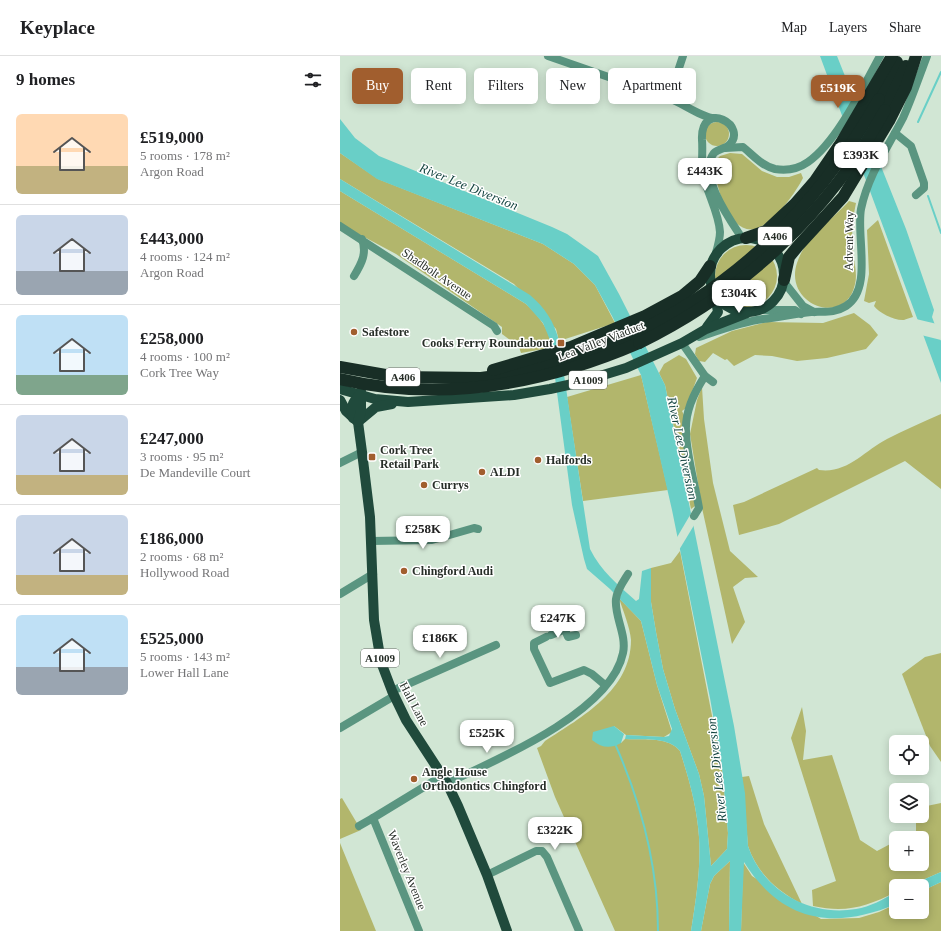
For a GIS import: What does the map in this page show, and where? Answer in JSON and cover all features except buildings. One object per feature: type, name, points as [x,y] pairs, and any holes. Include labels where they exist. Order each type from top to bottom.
[{"type":"highway","points":[[784,281],[789,257],[843,197],[855,177],[882,105],[892,56]]},
{"type":"highway","name":"Lea Valley Viaduct","points":[[882,105],[900,56]]},
{"type":"highway","name":"Lea Valley Viaduct","points":[[506,381],[617,341],[674,312],[720,283],[765,246],[819,190],[882,105],[910,56]]},
{"type":"highway","points":[[744,238],[766,232],[776,223],[814,181],[837,139],[906,87],[916,56]]},
{"type":"highway","name":"A406","points":[[340,379],[378,387],[417,390],[472,389],[506,381],[545,355],[595,338],[660,309],[682,296],[694,286],[713,261]]},
{"type":"highway","name":"A406","points":[[340,367],[397,377],[467,377],[506,381]]},
{"type":"main road","points":[[744,238],[761,241],[771,247],[782,262],[784,281],[777,297],[768,306],[760,310],[747,313],[730,309],[715,295],[710,283],[713,261],[726,245],[744,238]]},
{"type":"main road","name":"A1009","points":[[706,329],[718,312],[715,295]]},
{"type":"main road","name":"A1009","points":[[355,420],[376,407],[408,402],[441,401],[506,381],[577,383],[626,368],[660,354],[706,329],[747,313]]},
{"type":"main road","points":[[340,385],[360,393]]},
{"type":"main road","points":[[340,389],[408,402]]},
{"type":"main road","name":"A1009","points":[[360,393],[441,401]]},
{"type":"main road","name":"Hall Lane","points":[[360,393],[354,401],[351,412],[355,420],[362,452],[374,574],[376,639],[381,662],[393,694],[409,725],[444,780],[458,806],[488,875],[507,931]]},
{"type":"main road","points":[[340,400],[343,408],[355,420]]},
{"type":"street","points":[[548,56],[608,77]]},
{"type":"street","points":[[679,68],[683,56]]},
{"type":"street","points":[[682,104],[709,118],[724,119],[729,122],[733,131],[741,140],[743,147],[764,165],[775,169],[788,170],[807,163],[837,139],[880,56]]},
{"type":"street","name":"Advent Way","points":[[684,342],[749,322],[814,312],[831,313],[838,311],[850,303],[858,291],[862,273],[860,226],[862,207],[869,182],[908,106],[927,56]]},
{"type":"street","points":[[696,110],[703,125],[703,172],[720,232],[713,261]]},
{"type":"street","points":[[714,118],[709,120],[702,131],[705,143],[709,147],[722,149],[732,141],[733,131]]},
{"type":"street","points":[[895,133],[911,146],[924,184],[924,188],[916,195]]},
{"type":"street","points":[[743,147],[716,151],[711,161],[716,195],[744,238]]},
{"type":"street","name":"Shadbolt Avenue","points":[[340,226],[362,238],[494,326],[496,331]]},
{"type":"street","points":[[354,276],[364,256],[362,238]]},
{"type":"street","points":[[784,281],[803,306],[814,312]]},
{"type":"street","points":[[760,310],[795,310],[801,314]]},
{"type":"street","points":[[684,342],[705,376],[713,382]]},
{"type":"street","points":[[694,516],[699,508],[686,431],[688,414],[694,396],[705,376]]},
{"type":"street","points":[[340,463],[362,452]]},
{"type":"street","points":[[371,541],[432,540],[474,528],[478,529]]},
{"type":"street","points":[[340,594],[374,574]]},
{"type":"street","points":[[359,826],[444,780],[502,758],[541,737],[576,713],[605,686],[617,672],[624,648],[616,597],[628,574]]},
{"type":"street","points":[[557,611],[569,638],[576,635]]},
{"type":"street","points":[[565,629],[534,643],[534,649],[549,682],[553,684],[584,670],[592,674],[605,686]]},
{"type":"street","points":[[340,728],[393,694],[496,645]]},
{"type":"street","name":"Waverley Avenue","points":[[373,818],[419,931]]},
{"type":"street","points":[[488,875],[536,851],[542,851],[547,856],[579,931]]},
{"type":"green space","points":[[717,122],[722,123],[728,129],[728,139],[722,145],[717,146],[712,145],[706,139],[705,134],[706,129],[712,123]]},
{"type":"green space","points":[[340,153],[378,179],[543,244],[574,264],[595,285],[615,323],[559,341],[556,329],[514,284],[340,179]]},
{"type":"green space","points":[[730,153],[742,154],[762,171],[777,177],[789,177],[801,173],[803,178],[783,208],[769,221],[755,229],[745,229],[737,224],[724,204],[720,192],[715,170],[715,161],[720,156]]},
{"type":"green space","points":[[340,191],[526,304],[539,318],[547,330],[550,342],[549,348],[521,353],[519,347],[502,334],[502,327],[396,254],[340,224]]},
{"type":"green space","points":[[849,201],[856,203],[852,237],[856,275],[855,284],[849,297],[840,305],[829,308],[817,306],[807,300],[799,290],[795,278],[797,263],[812,237]]},
{"type":"green space","points":[[878,220],[913,317],[904,320],[892,318],[880,311],[874,306],[876,301],[869,303],[864,301],[869,274],[867,230]]},
{"type":"green space","points":[[746,245],[763,250],[768,254],[772,259],[777,276],[772,293],[768,298],[763,302],[746,307],[729,302],[724,298],[720,293],[715,276],[720,259],[724,254],[729,250]]},
{"type":"green space","points":[[854,313],[870,325],[878,335],[866,349],[827,358],[797,361],[772,356],[755,355],[734,366],[727,359],[725,360],[713,353],[705,362],[699,361],[695,354],[696,348],[732,331],[767,322],[823,323]]},
{"type":"green space","points":[[679,355],[686,359],[697,378],[686,408],[682,411],[684,415],[695,506],[691,509],[665,385],[659,373],[664,364]]},
{"type":"green space","points":[[641,375],[668,490],[583,501],[567,397]]},
{"type":"green space","points":[[702,387],[704,419],[713,483],[730,551],[758,577],[745,578],[733,587],[745,622],[732,644],[702,508],[690,434],[697,400]]},
{"type":"green space","points":[[941,414],[941,489],[905,461],[779,524],[739,535],[733,505],[744,502],[817,468],[819,470],[838,469],[847,465],[887,439]]},
{"type":"green space","points":[[680,551],[722,767],[728,833],[727,849],[711,866],[704,796],[699,774],[675,709],[663,669],[651,602],[651,568],[671,563]]},
{"type":"green space","points":[[619,598],[641,621],[657,685],[672,732],[664,737],[626,735],[614,726],[621,743],[625,739],[655,740],[669,743],[680,751],[692,793],[699,837],[699,872],[691,931],[615,931],[555,797],[537,748],[588,712],[602,700],[614,688],[623,674],[629,658],[631,640],[628,624]]},
{"type":"green space","points":[[941,653],[941,762],[930,746],[929,735],[926,735],[902,674],[925,657]]},
{"type":"green space","points":[[802,707],[806,731],[803,760],[832,755],[860,840],[877,851],[889,845],[889,871],[929,871],[929,831],[916,831],[916,823],[929,823],[929,806],[941,803],[941,872],[925,879],[889,879],[889,895],[865,905],[846,909],[813,906],[812,890],[836,881],[791,738]]},
{"type":"green space","points":[[749,776],[764,824],[802,904],[776,887],[762,873],[752,856],[748,846],[742,777]]},
{"type":"green space","points":[[342,798],[361,830],[340,839],[340,799]]},
{"type":"green space","points":[[340,843],[376,931],[340,931]]},
{"type":"green space","points":[[730,861],[729,931],[701,931],[710,884],[714,876]]},
{"type":"green space","points":[[743,862],[752,876],[821,919],[859,918],[889,907],[889,919],[929,919],[929,888],[941,882],[941,931],[741,931]]},
{"type":"water","points":[[820,56],[837,56],[906,229],[934,310],[932,317],[941,341],[941,383]]},
{"type":"water","points":[[340,119],[355,138],[379,156],[552,227],[567,234],[598,256],[665,385],[734,726],[745,793],[748,846],[755,862],[765,876],[777,888],[790,897],[806,904],[822,909],[856,909],[872,905],[889,896],[889,906],[851,917],[830,918],[810,915],[792,908],[774,897],[759,882],[744,862],[741,931],[729,931],[730,861],[714,876],[710,884],[701,931],[691,931],[698,884],[699,860],[698,826],[692,793],[680,751],[675,746],[655,740],[625,739],[626,735],[669,736],[672,729],[657,685],[641,621],[610,589],[587,569],[572,505],[550,340],[543,323],[526,304],[340,191],[340,179],[530,295],[552,321],[559,341],[590,549],[594,557],[605,571],[636,601],[639,599],[642,571],[651,568],[651,602],[663,669],[675,709],[699,774],[704,796],[711,866],[727,849],[728,833],[722,767],[710,698],[672,510],[641,375],[595,285],[574,264],[543,244],[377,179],[340,153]]},
{"type":"water","points":[[614,726],[624,734],[621,743],[606,747],[599,745],[592,740],[593,732]]},
{"type":"water","points":[[941,872],[941,882],[929,888],[929,879],[925,879]]},
{"type":"pier","points":[[916,319],[937,324],[941,340],[921,335]]},
{"type":"pier","points":[[693,510],[696,522],[679,550],[676,539]]},
{"type":"waterway","points":[[918,122],[941,72]]},
{"type":"waterway","points":[[928,196],[941,233]]},
{"type":"waterway","points":[[616,746],[633,790],[646,836],[655,884],[658,931]]},
{"type":"place","name":"Safestore","points":[[354,332]]},
{"type":"place","name":"Cooks Ferry Roundabout","points":[[561,343]]},
{"type":"place","name":"Cork Tree Retail Park","points":[[372,457]]},
{"type":"place","name":"Halfords","points":[[538,460]]},
{"type":"place","name":"ALDI","points":[[482,472]]},
{"type":"place","name":"Currys","points":[[424,485]]},
{"type":"place","name":"Chingford Audi","points":[[404,571]]},
{"type":"place","name":"Angle House Orthodontics Chingford","points":[[414,779]]},
{"type":"water label","name":"River Lee Diversion","points":[[469,186]]},
{"type":"water label","name":"River Lee Diversion","points":[[683,448]]},
{"type":"water label","name":"River Lee Diversion","points":[[716,770]]}]
